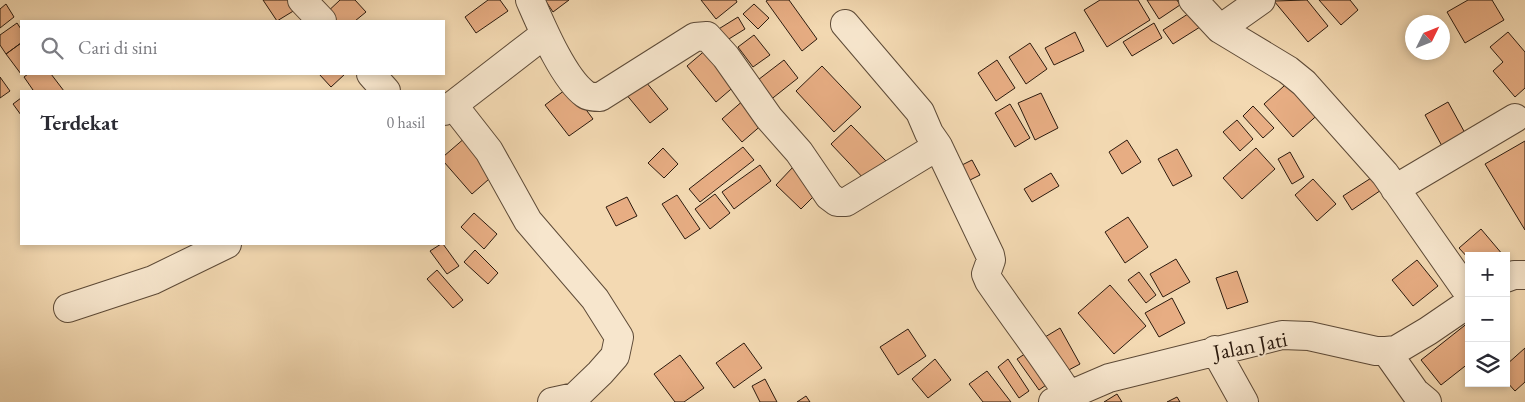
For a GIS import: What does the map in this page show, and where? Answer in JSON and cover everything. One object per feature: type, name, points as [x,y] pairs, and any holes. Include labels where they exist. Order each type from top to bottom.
[{"type":"street","points":[[302,0],[321,20]]},
{"type":"street","points":[[530,0],[545,34],[567,72],[585,94],[593,97],[600,97],[695,37],[707,36],[726,56],[769,118],[799,152],[829,196],[842,203],[938,146]]},
{"type":"street","points":[[1193,0],[1220,29],[1288,70],[1304,82],[1395,189],[1465,288]]},
{"type":"street","points":[[1220,29],[1261,0]]},
{"type":"street","points":[[845,24],[920,112],[990,255],[986,274],[989,281],[1028,338],[1039,348],[1061,398]]},
{"type":"street","points":[[545,34],[448,108],[489,151],[528,221],[595,298],[620,337],[615,356],[575,397],[552,402]]},
{"type":"street","points":[[372,75],[385,90]]},
{"type":"street","points":[[1395,189],[1515,118]]},
{"type":"street","points":[[68,308],[153,280],[225,245]]},
{"type":"street","points":[[1510,276],[1525,275]]},
{"type":"street","name":"Jalan Jati","points":[[1061,398],[1109,378],[1215,350],[1282,335],[1309,336],[1376,351],[1396,350],[1465,306]]},
{"type":"street","points":[[1215,350],[1244,402]]},
{"type":"street","points":[[1386,351],[1415,392],[1427,402]]},
{"type":"building","points":[[263,0],[288,0],[295,10],[276,20]]},
{"type":"building","points":[[340,0],[355,0],[366,12],[356,20],[329,20],[324,15]]},
{"type":"building","points":[[488,0],[500,0],[508,11],[476,33],[465,17]]},
{"type":"building","points":[[545,0],[569,0],[553,12]]},
{"type":"building","points":[[701,0],[736,0],[737,2],[716,19]]},
{"type":"building","points":[[789,0],[817,39],[802,51],[766,1]]},
{"type":"building","points":[[1100,0],[1138,0],[1150,20],[1107,47],[1084,10]]},
{"type":"building","points":[[1147,0],[1177,0],[1180,5],[1159,19]]},
{"type":"building","points":[[1307,0],[1328,26],[1308,42],[1274,1]]},
{"type":"building","points":[[1319,0],[1350,0],[1358,10],[1341,25]]},
{"type":"building","points":[[1468,0],[1492,0],[1504,20],[1465,43],[1447,12]]},
{"type":"building","points":[[6,4],[14,17],[0,28],[0,9]]},
{"type":"building","points":[[754,4],[769,18],[758,29],[743,14]]},
{"type":"building","points":[[1191,12],[1200,27],[1173,44],[1163,30]]},
{"type":"building","points":[[738,17],[745,29],[724,42],[717,30]]},
{"type":"building","points":[[17,23],[20,28],[20,44],[6,54],[0,45],[0,35]]},
{"type":"building","points":[[1154,23],[1162,38],[1132,56],[1123,42]]},
{"type":"building","points":[[1075,32],[1084,51],[1054,65],[1045,48]]},
{"type":"building","points":[[1508,32],[1525,52],[1525,88],[1515,97],[1493,71],[1503,62],[1490,47]]},
{"type":"building","points":[[754,35],[770,55],[753,67],[738,47]]},
{"type":"building","points":[[1030,43],[1047,69],[1026,84],[1009,57]]},
{"type":"building","points":[[20,44],[20,73],[6,54]]},
{"type":"building","points":[[708,48],[737,84],[716,102],[687,66]]},
{"type":"building","points":[[784,60],[798,78],[769,101],[754,83]]},
{"type":"building","points":[[997,60],[1015,88],[996,101],[978,73]]},
{"type":"building","points":[[633,66],[668,109],[650,123],[615,81]]},
{"type":"building","points":[[822,66],[861,107],[834,132],[796,91]]},
{"type":"building","points":[[27,75],[52,75],[63,90],[33,90],[24,77]]},
{"type":"building","points":[[320,75],[344,75],[331,87]]},
{"type":"building","points":[[0,77],[10,91],[0,98]]},
{"type":"building","points":[[1294,77],[1323,110],[1293,137],[1264,104]]},
{"type":"building","points":[[569,87],[593,119],[569,136],[545,105]]},
{"type":"building","points":[[1041,93],[1058,128],[1035,140],[1018,103]]},
{"type":"building","points":[[20,99],[20,114],[13,104]]},
{"type":"building","points":[[745,99],[764,123],[742,142],[722,119]]},
{"type":"building","points":[[1448,102],[1465,133],[1442,146],[1425,115]]},
{"type":"building","points":[[1010,104],[1030,138],[1015,147],[995,113]]},
{"type":"building","points":[[1253,106],[1274,128],[1263,138],[1243,116]]},
{"type":"building","points":[[1237,120],[1253,139],[1240,151],[1223,132]]},
{"type":"building","points":[[851,125],[886,161],[866,181],[831,144]]},
{"type":"building","points":[[466,137],[497,172],[472,194],[445,163],[445,155]]},
{"type":"building","points":[[1127,140],[1141,162],[1122,174],[1109,152]]},
{"type":"building","points":[[1525,141],[1525,230],[1485,164]]},
{"type":"building","points":[[743,147],[754,160],[700,202],[689,189]]},
{"type":"building","points":[[663,148],[678,164],[664,178],[648,163]]},
{"type":"building","points":[[1256,148],[1275,169],[1242,199],[1223,178]]},
{"type":"building","points":[[1177,149],[1192,176],[1173,186],[1158,159]]},
{"type":"building","points":[[1290,152],[1304,177],[1292,184],[1278,159]]},
{"type":"building","points":[[972,160],[980,175],[958,186],[950,171]]},
{"type":"building","points":[[760,165],[771,181],[734,209],[722,192]]},
{"type":"building","points":[[794,166],[820,190],[801,209],[776,185]]},
{"type":"building","points":[[1051,173],[1059,186],[1032,202],[1024,189]]},
{"type":"building","points":[[1379,173],[1387,186],[1352,210],[1343,196]]},
{"type":"building","points":[[1313,179],[1336,204],[1317,221],[1295,195]]},
{"type":"building","points":[[715,194],[730,213],[710,229],[695,209]]},
{"type":"building","points":[[677,195],[700,229],[685,239],[662,204]]},
{"type":"building","points":[[627,197],[637,216],[616,226],[606,207]]},
{"type":"building","points":[[474,213],[497,234],[484,249],[461,227]]},
{"type":"building","points":[[1128,217],[1148,247],[1125,263],[1105,232]]},
{"type":"building","points":[[1481,229],[1500,252],[1465,252],[1465,255],[1459,248]]},
{"type":"building","points":[[439,245],[444,245],[459,266],[447,274],[430,251]]},
{"type":"building","points":[[475,250],[498,273],[488,284],[464,262]]},
{"type":"building","points":[[1176,259],[1190,282],[1163,297],[1150,274]]},
{"type":"building","points":[[1417,260],[1438,286],[1413,306],[1392,280]]},
{"type":"building","points":[[437,270],[463,300],[453,308],[427,279]]},
{"type":"building","points":[[1237,271],[1248,302],[1227,309],[1216,278]]},
{"type":"building","points":[[1139,272],[1156,295],[1146,303],[1128,280]]},
{"type":"building","points":[[1110,285],[1146,326],[1114,354],[1078,313]]},
{"type":"building","points":[[1172,298],[1185,323],[1159,337],[1145,313]]},
{"type":"building","points":[[1465,325],[1465,366],[1441,385],[1421,360]]},
{"type":"building","points":[[1060,328],[1080,364],[1065,372],[1045,337]]},
{"type":"building","points":[[908,329],[926,356],[898,375],[880,347]]},
{"type":"building","points":[[744,343],[762,368],[734,388],[716,363]]},
{"type":"building","points":[[1034,348],[1056,378],[1039,390],[1017,359]]},
{"type":"building","points":[[1525,348],[1525,382],[1515,391],[1510,385],[1510,361]]},
{"type":"building","points":[[680,355],[704,388],[684,402],[675,402],[654,374]]},
{"type":"building","points":[[935,359],[951,380],[928,398],[912,379]]},
{"type":"building","points":[[1008,359],[1029,391],[1019,398],[998,367]]},
{"type":"building","points":[[987,371],[1011,402],[983,402],[969,384]]},
{"type":"building","points":[[765,379],[777,402],[760,402],[752,386]]},
{"type":"building","points":[[1117,394],[1122,402],[1104,402]]},
{"type":"building","points":[[806,396],[810,402],[797,402]]},
{"type":"building","points":[[1177,397],[1180,402],[1167,402]]}]
